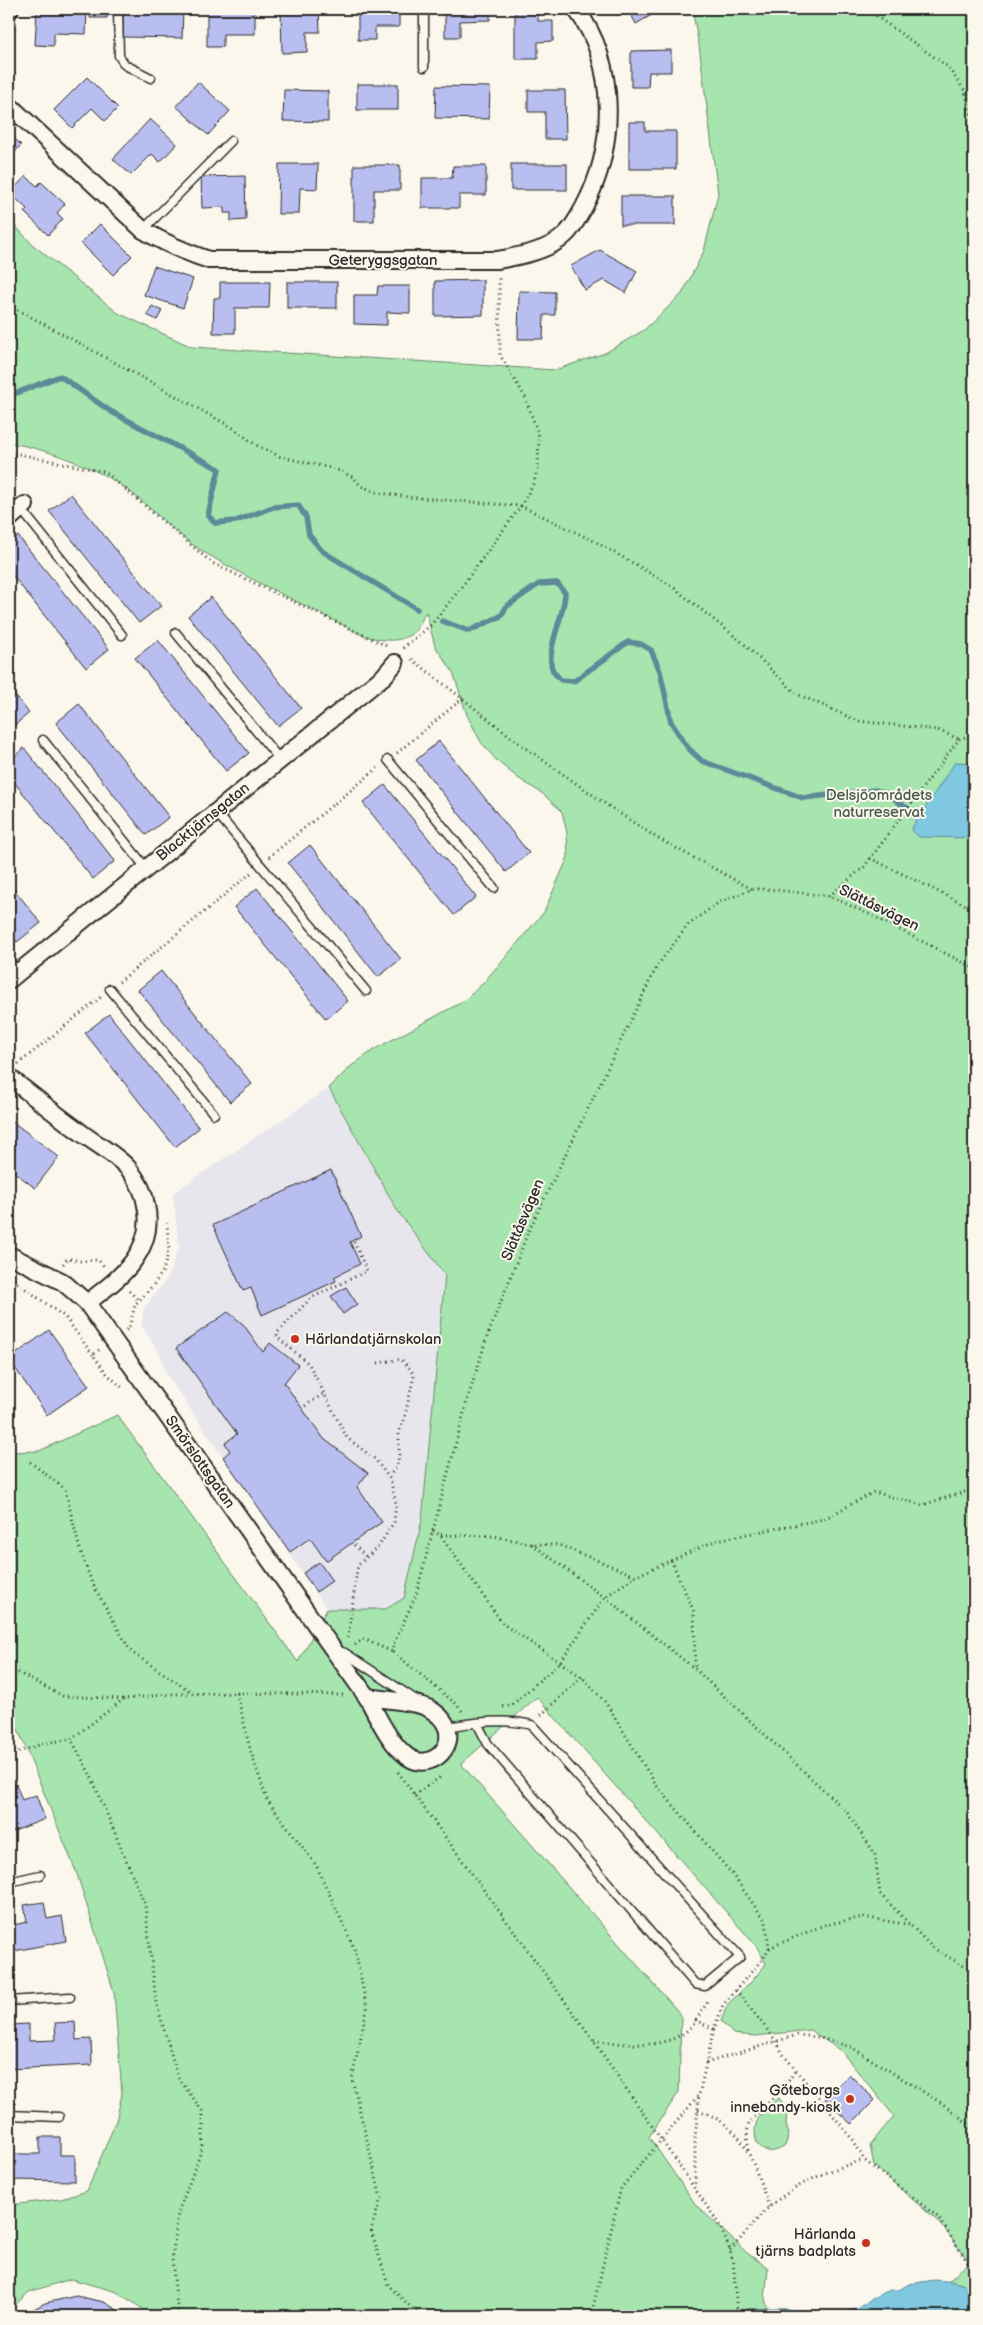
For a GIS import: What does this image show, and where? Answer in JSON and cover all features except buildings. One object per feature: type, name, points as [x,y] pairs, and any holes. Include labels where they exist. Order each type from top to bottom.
[{"type":"street","name":"Geteryggsgatan","points":[[9,105],[143,230],[159,240],[209,260],[498,260],[521,256],[549,245],[565,236],[578,218],[597,178],[605,151],[608,120],[606,86],[599,54],[576,9]]},
{"type":"street","name":"Blacktjärnsgatan","points":[[12,971],[146,868],[384,676],[397,654]]},
{"type":"street","points":[[12,1072],[127,1167],[144,1194],[148,1212],[145,1242],[138,1256],[118,1279],[87,1303]]},
{"type":"street","name":"Smörslottsgatan","points":[[9,1255],[63,1282],[87,1303],[338,1651],[398,1748],[414,1760],[430,1760],[444,1751],[449,1739],[448,1727]]},
{"type":"street","points":[[367,1697],[426,1706],[442,1718],[448,1727]]},
{"type":"lane","points":[[118,9],[119,56],[125,65],[151,78]]},
{"type":"lane","points":[[424,9],[424,67]]},
{"type":"lane","points":[[143,230],[231,141]]},
{"type":"lane","points":[[18,511],[122,635]]},
{"type":"lane","points":[[176,633],[280,760]]},
{"type":"lane","points":[[43,740],[146,868]]},
{"type":"lane","points":[[388,760],[494,888]]},
{"type":"lane","points":[[216,812],[366,991]]},
{"type":"lane","points":[[110,989],[214,1114]]},
{"type":"lane","points":[[338,1651],[426,1706]]},
{"type":"lane","points":[[448,1727],[466,1723],[518,1721],[532,1725],[740,1957],[705,1986],[695,1984],[488,1744],[477,1723]]},
{"type":"lane","points":[[9,1882],[40,1875]]},
{"type":"lane","points":[[9,2001],[70,1997]]},
{"type":"lane","points":[[9,2116],[59,2117]]},
{"type":"path","points":[[869,9],[880,19],[947,66],[965,91],[969,109],[974,119]]},
{"type":"path","points":[[397,654],[431,625],[521,506],[534,482],[538,465],[540,436],[525,397],[500,355],[498,260]]},
{"type":"path","points":[[9,305],[233,428],[256,445],[281,457],[336,469],[353,477],[361,486],[379,492],[408,497],[521,506],[596,542],[669,584],[744,643],[797,694],[858,721],[938,730],[959,739]]},
{"type":"path","points":[[9,452],[105,472],[212,563],[417,662],[520,744],[641,828],[752,889]]},
{"type":"path","points":[[12,1072],[260,864],[463,698]]},
{"type":"path","points":[[829,896],[864,867],[959,739],[974,734]]},
{"type":"path","points":[[870,858],[974,910]]},
{"type":"path","name":"Slättåsvägen","points":[[466,1723],[462,1712],[455,1704],[393,1652],[393,1644],[416,1595],[466,1401],[486,1340],[529,1230],[657,966],[688,925],[718,903],[752,889],[767,888],[829,896],[871,915],[974,968]]},
{"type":"path","points":[[338,1651],[356,1570],[366,1557],[379,1546],[394,1522],[396,1503],[389,1476],[375,1459],[347,1438],[309,1364],[277,1337],[277,1333],[311,1298],[367,1271],[354,1242]]},
{"type":"path","points":[[54,1278],[68,1258],[79,1261],[98,1260],[138,1300]]},
{"type":"path","points":[[9,1277],[65,1317],[93,1355]]},
{"type":"path","points":[[378,1363],[401,1359],[412,1370],[414,1376],[404,1420],[399,1432],[399,1457],[396,1468],[389,1476]]},
{"type":"path","points":[[306,1406],[325,1393]]},
{"type":"path","points":[[30,1462],[65,1490],[79,1546],[92,1583],[131,1652],[193,1693]]},
{"type":"path","points":[[499,1708],[512,1705],[560,1662],[605,1598],[636,1576],[716,1540],[824,1520],[874,1492],[922,1505],[974,1489]]},
{"type":"path","points":[[440,1535],[494,1536],[532,1544],[559,1545],[636,1576]]},
{"type":"path","points":[[532,1544],[605,1598],[695,1669],[846,1811],[875,1854],[880,1894],[933,1948],[974,1972]]},
{"type":"path","points":[[354,1545],[366,1557]]},
{"type":"path","points":[[671,1560],[694,1612],[695,1669]]},
{"type":"path","points":[[9,1668],[63,1696],[124,1698],[193,1693],[343,1695]]},
{"type":"path","points":[[532,1725],[547,1708],[582,1677]]},
{"type":"path","points":[[237,1693],[250,1749],[267,1800],[316,1865],[355,1950],[367,2008],[352,2079],[382,2198],[371,2230],[388,2285],[420,2316]]},
{"type":"path","points":[[9,1755],[45,1743],[71,1739],[124,1698]]},
{"type":"path","points":[[462,1712],[472,1711]]},
{"type":"path","points":[[71,1739],[91,1776],[145,1905],[156,2002],[178,2077],[203,2112],[203,2146],[178,2213],[172,2259],[178,2316]]},
{"type":"path","points":[[414,1795],[447,1773]]},
{"type":"path","points":[[769,1948],[824,1924],[863,1917],[910,1924]]},
{"type":"path","points":[[594,2040],[626,2044],[665,2042],[689,2029],[706,2003],[705,1986]]},
{"type":"path","points":[[736,1990],[796,2070],[854,2141],[864,2160],[938,2217],[974,2272]]},
{"type":"path","points":[[695,2020],[714,2028]]},
{"type":"path","points":[[706,2063],[797,2034],[817,2037],[852,2047],[943,2104],[974,2128]]},
{"type":"path","points":[[748,2151],[747,2133],[749,2123],[784,2087],[796,2070]]},
{"type":"path","points":[[591,2316],[620,2188],[699,2095]]},
{"type":"path","points":[[698,2110],[726,2123],[737,2133],[748,2151],[769,2207]]},
{"type":"path","points":[[660,2139],[719,2224],[730,2250],[734,2269],[738,2316]]},
{"type":"path","points":[[730,2250],[769,2207],[812,2178],[864,2160]]},
{"type":"path","points":[[794,2316],[799,2309]]},
{"type":"path","points":[[771,2316],[775,2313]]},
{"type":"shaded area","name":"Härlandatjärnskolan","points":[[329,1088],[397,1210],[445,1275],[422,1520],[404,1598],[386,1609],[327,1609],[167,1375],[160,1354],[141,1325],[144,1308],[168,1277],[179,1247],[173,1193]]},
{"type":"green space","name":"Delsjöområdets naturreservat","points":[[692,9],[974,9],[974,2294],[970,2289],[949,2281],[969,2262],[941,2224],[874,2166],[870,2145],[894,2116],[841,2051],[810,2030],[756,2036],[733,2034],[721,2021],[728,2004],[752,1981],[766,1964],[757,1947],[537,1697],[461,1764],[681,2015],[679,2092],[649,2137],[696,2205],[747,2253],[768,2268],[765,2299],[770,2316],[149,2316],[140,2307],[117,2292],[71,2279],[29,2292],[9,2311],[9,2205],[61,2199],[87,2191],[116,2121],[122,2094],[114,1992],[77,1874],[9,1707],[9,1452],[39,1451],[117,1415],[298,1662],[327,1609],[386,1609],[404,1598],[422,1520],[445,1275],[397,1210],[329,1088],[350,1067],[375,1049],[464,1001],[484,982],[544,912],[568,857],[567,833],[562,812],[543,794],[518,778],[497,761],[481,742],[467,715],[453,672],[435,646],[426,612],[416,630],[402,639],[388,640],[360,634],[202,551],[111,479],[83,465],[52,453],[9,443],[9,219],[32,244],[118,313],[192,347],[555,370],[605,353],[644,330],[682,294],[704,251],[718,194],[699,45]]},
{"type":"green space","points":[[779,2098],[787,2109],[786,2125],[789,2134],[785,2146],[778,2150],[767,2151],[757,2143],[755,2128],[763,2112]]},
{"type":"water","points":[[955,762],[974,763],[974,838],[919,837],[911,830],[916,820],[910,815],[914,808],[922,812]]},
{"type":"water","points":[[934,2280],[963,2284],[972,2290],[975,2298],[974,2316],[844,2316],[846,2311],[858,2309],[872,2298],[890,2290],[899,2290],[909,2284]]},
{"type":"waterway","points":[[9,396],[60,376],[110,411],[219,469],[208,515],[215,523],[236,521],[273,507],[298,505],[306,517],[309,535],[322,551],[417,609]]},
{"type":"waterway","points":[[442,621],[469,631],[501,616],[507,606],[539,584],[557,583],[565,593],[553,644],[551,663],[553,671],[561,680],[574,681],[628,642],[641,644],[651,650],[660,671],[671,722],[688,748],[702,761],[803,798],[876,790],[888,794],[912,812]]},
{"type":"waterway","points":[[748,2311],[785,2310],[794,2316]]},
{"type":"place","name":"Härlandatjärnskolan","points":[[295,1339]]},
{"type":"place","name":"Göteborgs innebandy-kiosk","points":[[850,2099]]},
{"type":"place","name":"Härlanda tjärns badplats","points":[[866,2243]]}]
